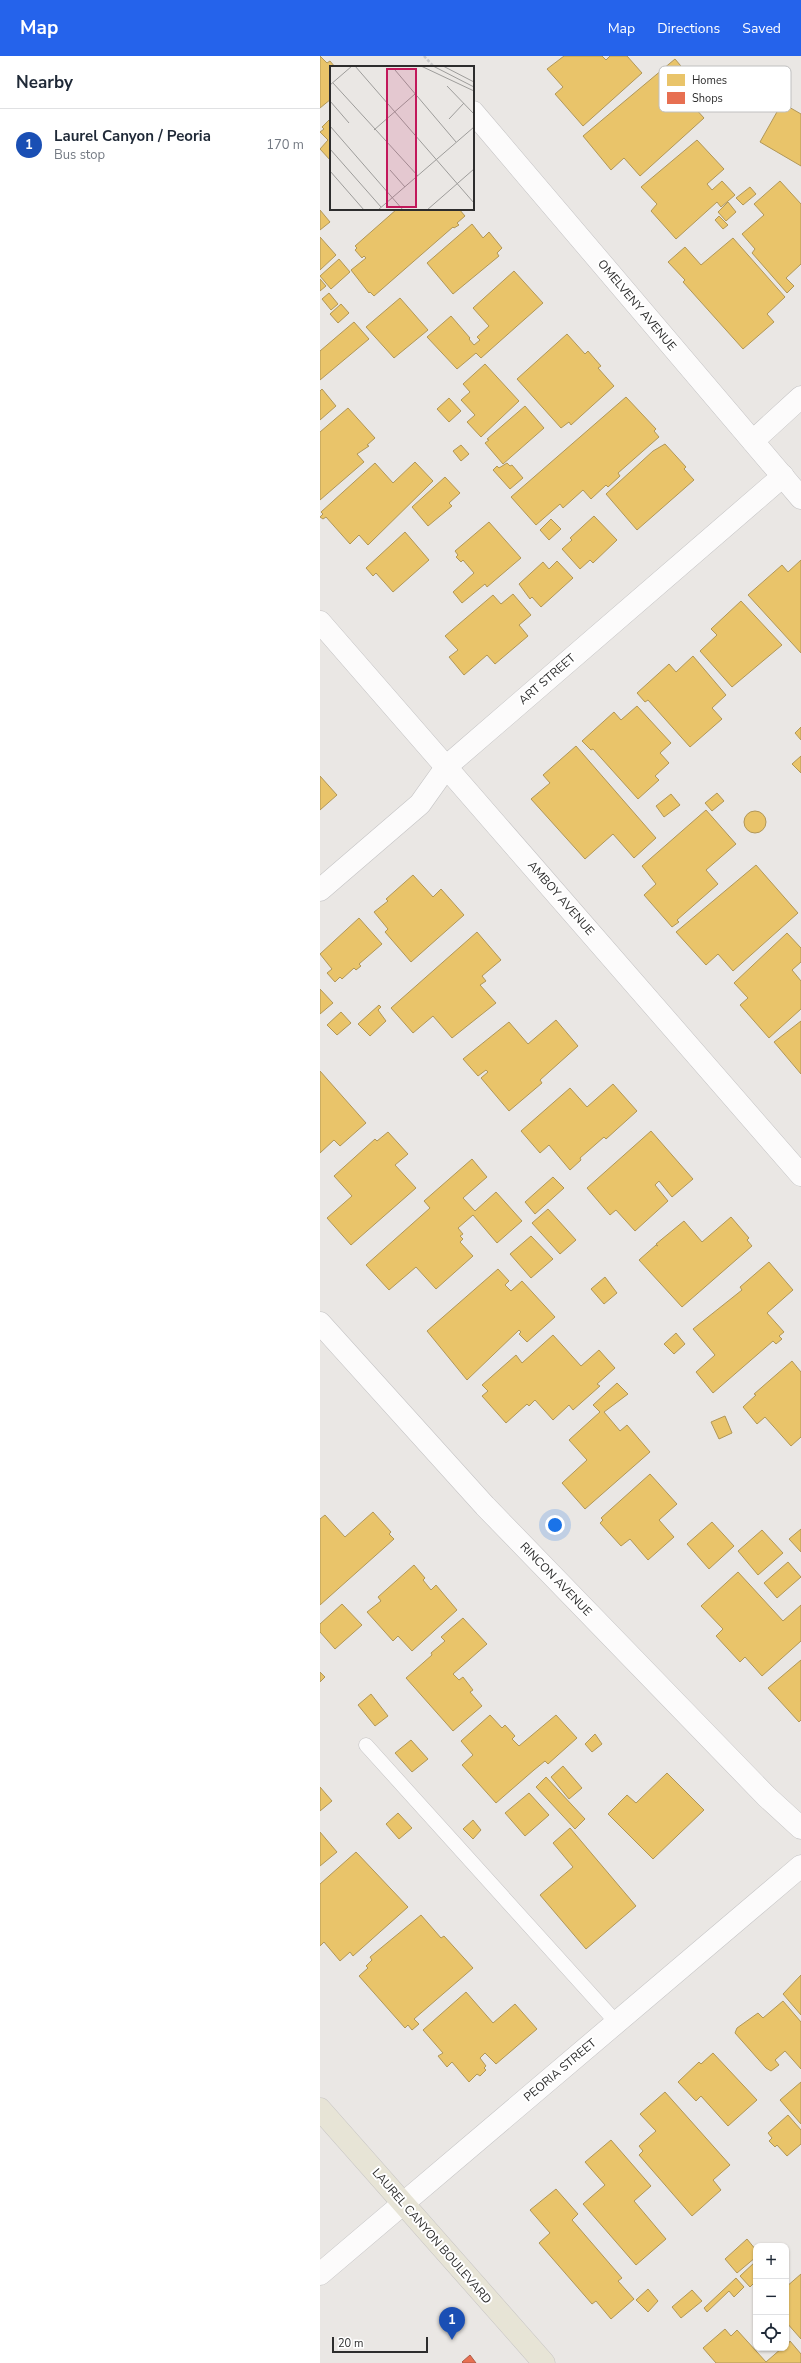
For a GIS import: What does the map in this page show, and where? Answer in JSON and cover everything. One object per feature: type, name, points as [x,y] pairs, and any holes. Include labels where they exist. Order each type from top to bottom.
[{"type":"main road","name":"LAUREL CANYON BOULEVARD","points":[[320,2108],[544,2363]]},
{"type":"street","name":"OMELVENY AVENUE","points":[[474,113],[801,498]]},
{"type":"street","points":[[753,441],[801,397]]},
{"type":"street","name":"ART STREET","points":[[320,890],[420,804],[447,766],[783,476]]},
{"type":"street","name":"AMBOY AVENUE","points":[[320,622],[447,766],[801,1175]]},
{"type":"street","name":"RINCON AVENUE","points":[[320,1323],[485,1506],[762,1792],[801,1828]]},
{"type":"street","name":"PEORIA STREET","points":[[320,2274],[402,2202],[801,1866]]},
{"type":"lane","points":[[366,1745],[616,2022]]},
{"type":"path","points":[[424,56],[433,66]]},
{"type":"building: Homes","points":[[320,56],[327,63],[330,61],[334,66],[330,66],[330,100],[320,108]]},
{"type":"building: Homes","points":[[564,56],[602,56],[606,60],[610,56],[627,56],[642,73],[583,126],[555,94],[563,87],[547,69]]},
{"type":"building: Homes","points":[[675,59],[681,66],[667,66]]},
{"type":"building: Homes","points":[[659,72],[659,112],[699,112],[704,118],[640,176],[624,158],[611,170],[583,136]]},
{"type":"building: Homes","points":[[791,108],[801,114],[801,166],[760,142],[777,112],[791,112]]},
{"type":"building: Homes","points":[[330,119],[330,160],[320,149],[328,140],[320,132],[324,129],[322,127]]},
{"type":"building: Homes","points":[[697,140],[724,169],[707,184],[712,190],[722,181],[735,195],[721,207],[717,202],[676,239],[651,211],[657,204],[641,187]]},
{"type":"building: Homes","points":[[780,181],[801,204],[801,264],[786,278],[794,286],[787,293],[752,253],[755,249],[742,234],[764,215],[754,204]]},
{"type":"building: Homes","points":[[750,187],[756,194],[743,205],[736,198]]},
{"type":"building: Homes","points":[[728,202],[736,212],[726,221],[718,212]]},
{"type":"building: Homes","points":[[320,210],[330,222],[320,230]]},
{"type":"building: Homes","points":[[396,210],[460,210],[465,216],[457,223],[459,225],[454,228],[453,227],[374,296],[370,292],[369,293],[351,270],[366,258],[364,256],[362,258],[355,250],[357,248],[355,246]]},
{"type":"building: Homes","points":[[719,216],[728,225],[723,229],[715,220]]},
{"type":"building: Homes","points":[[472,224],[483,238],[489,232],[502,248],[497,253],[499,256],[453,294],[427,263]]},
{"type":"building: Homes","points":[[320,237],[336,255],[320,270]]},
{"type":"building: Homes","points":[[733,238],[785,297],[767,314],[774,322],[743,349],[683,282],[685,280],[668,262],[685,247],[701,265]]},
{"type":"building: Homes","points":[[339,259],[350,272],[331,289],[320,276]]},
{"type":"building: Homes","points":[[514,271],[543,303],[481,358],[476,353],[457,369],[427,337],[451,316],[470,338],[469,339],[474,345],[480,340],[477,337],[489,326],[473,308]]},
{"type":"building: Homes","points":[[320,279],[326,286],[320,291]]},
{"type":"building: Homes","points":[[329,293],[338,304],[331,310],[322,299]]},
{"type":"building: Homes","points":[[400,298],[428,330],[394,358],[366,327]]},
{"type":"building: Homes","points":[[341,304],[349,313],[338,323],[330,314]]},
{"type":"building: Homes","points":[[354,322],[369,339],[320,380],[320,351]]},
{"type":"building: Homes","points":[[567,334],[585,354],[588,351],[601,366],[598,368],[614,386],[571,425],[569,422],[561,428],[517,379]]},
{"type":"building: Homes","points":[[485,364],[519,401],[481,437],[467,422],[475,415],[461,400],[470,392],[463,384]]},
{"type":"building: Homes","points":[[322,389],[336,406],[320,420],[320,391]]},
{"type":"building: Homes","points":[[626,397],[656,429],[654,431],[659,437],[618,473],[620,476],[608,487],[606,485],[591,499],[583,490],[563,508],[560,504],[536,525],[511,497]]},
{"type":"building: Homes","points":[[449,398],[461,411],[449,422],[437,409]]},
{"type":"building: Homes","points":[[525,406],[544,428],[503,464],[485,443],[489,440],[487,439]]},
{"type":"building: Homes","points":[[348,408],[375,438],[367,445],[369,446],[357,454],[364,462],[320,500],[320,432]]},
{"type":"building: Homes","points":[[665,444],[686,467],[684,469],[694,480],[637,530],[606,494],[653,451]]},
{"type":"building: Homes","points":[[461,445],[469,454],[461,461],[453,451]]},
{"type":"building: Homes","points":[[415,462],[433,481],[368,545],[359,535],[350,544],[326,517],[323,519],[320,517],[323,514],[321,512],[375,463],[393,483]]},
{"type":"building: Homes","points":[[507,463],[510,466],[512,465],[523,478],[510,489],[493,470],[497,466],[499,468]]},
{"type":"building: Homes","points":[[445,477],[460,493],[449,503],[452,506],[428,526],[412,507]]},
{"type":"building: Homes","points":[[594,516],[617,540],[593,563],[590,560],[580,569],[562,549],[572,540],[570,538]]},
{"type":"building: Homes","points":[[551,519],[561,529],[549,540],[540,530]]},
{"type":"building: Homes","points":[[489,522],[521,558],[487,587],[485,584],[462,603],[453,592],[474,573],[463,560],[461,562],[456,557],[458,555],[455,551]]},
{"type":"building: Homes","points":[[405,532],[429,560],[393,592],[376,573],[373,576],[366,568]]},
{"type":"building: Homes","points":[[801,560],[801,653],[748,595],[782,565],[788,572]]},
{"type":"building: Homes","points":[[557,561],[573,578],[541,607],[532,597],[530,599],[519,584],[543,562],[549,569]]},
{"type":"building: Homes","points":[[513,594],[531,615],[519,625],[528,636],[495,664],[487,655],[464,675],[449,657],[458,650],[445,636],[493,595],[501,604]]},
{"type":"building: Homes","points":[[741,601],[782,645],[732,687],[700,651],[717,635],[711,629]]},
{"type":"building: Homes","points":[[693,656],[726,695],[712,708],[722,719],[690,747],[648,700],[645,702],[637,693],[669,664],[676,672]]},
{"type":"building: Homes","points":[[637,706],[671,743],[660,753],[669,763],[655,776],[659,780],[638,799],[593,749],[591,750],[582,741],[614,712],[621,720]]},
{"type":"building: Homes","points":[[801,727],[801,740],[795,733]]},
{"type":"building: Homes","points":[[576,746],[656,838],[634,858],[613,834],[585,859],[531,799],[550,783],[543,775]]},
{"type":"building: Homes","points":[[801,756],[801,773],[792,764]]},
{"type":"building: Homes","points":[[320,776],[337,795],[320,810]]},
{"type":"building: Homes","points":[[717,793],[724,801],[712,811],[705,803]]},
{"type":"building: Homes","points":[[671,794],[680,805],[664,817],[656,806]]},
{"type":"building: Homes","points":[[706,810],[736,844],[706,870],[718,884],[677,920],[679,922],[672,927],[644,895],[656,884],[642,866]]},
{"type":"building: Homes","points":[[755,811],[763,814],[766,822],[763,830],[755,833],[747,830],[744,822],[747,814]]},
{"type":"building: Homes","points":[[756,865],[798,913],[733,971],[718,954],[706,965],[676,932]]},
{"type":"building: Homes","points":[[413,875],[433,897],[441,889],[464,915],[411,962],[385,932],[388,929],[374,912],[388,901],[386,899]]},
{"type":"building: Homes","points":[[359,918],[382,944],[359,964],[361,966],[356,970],[354,968],[342,979],[340,977],[335,982],[327,973],[332,969],[320,954]]},
{"type":"building: Homes","points":[[477,932],[501,960],[482,976],[486,981],[480,985],[496,1003],[452,1038],[433,1016],[413,1033],[391,1008]]},
{"type":"building: Homes","points":[[787,933],[801,948],[801,962],[792,970],[801,981],[801,1009],[769,1038],[740,1005],[748,998],[734,983]]},
{"type":"building: Homes","points":[[320,989],[333,1003],[320,1014]]},
{"type":"building: Homes","points":[[379,1005],[381,1007],[378,1010],[386,1021],[370,1036],[358,1024]]},
{"type":"building: Homes","points":[[341,1012],[351,1023],[337,1035],[327,1025]]},
{"type":"building: Homes","points":[[556,1020],[578,1046],[540,1080],[542,1083],[509,1111],[481,1078],[488,1072],[486,1070],[478,1076],[463,1059],[509,1022],[528,1044]]},
{"type":"building: Homes","points":[[801,1021],[801,1074],[774,1042]]},
{"type":"building: Homes","points":[[320,1071],[366,1123],[340,1146],[334,1140],[320,1153]]},
{"type":"building: Homes","points":[[613,1084],[637,1111],[606,1139],[604,1137],[580,1158],[581,1160],[570,1170],[549,1145],[540,1153],[521,1131],[570,1088],[587,1107]]},
{"type":"building: Homes","points":[[651,1131],[693,1179],[672,1197],[659,1181],[655,1185],[668,1201],[635,1231],[616,1210],[610,1215],[587,1188]]},
{"type":"building: Homes","points":[[388,1132],[408,1154],[395,1165],[416,1188],[351,1245],[327,1218],[352,1196],[334,1176],[375,1139],[377,1141]]},
{"type":"building: Homes","points":[[472,1159],[487,1177],[463,1198],[475,1211],[496,1192],[522,1221],[497,1243],[473,1215],[458,1228],[463,1234],[460,1236],[463,1239],[460,1242],[473,1256],[436,1289],[416,1267],[389,1290],[366,1265],[430,1208],[424,1201]]},
{"type":"building: Homes","points":[[553,1177],[564,1188],[535,1214],[525,1202]]},
{"type":"building: Homes","points":[[548,1209],[576,1240],[560,1254],[532,1223]]},
{"type":"building: Homes","points":[[731,1217],[749,1238],[747,1240],[752,1246],[682,1307],[639,1260],[656,1245],[658,1246],[656,1244],[684,1221],[702,1242]]},
{"type":"building: Homes","points":[[531,1236],[553,1259],[531,1278],[510,1254]]},
{"type":"building: Homes","points":[[769,1262],[793,1290],[767,1313],[784,1332],[779,1336],[782,1339],[776,1344],[773,1341],[713,1393],[696,1372],[715,1355],[693,1329],[742,1290],[740,1287]]},
{"type":"building: Homes","points":[[498,1269],[509,1281],[505,1285],[511,1291],[522,1281],[555,1317],[527,1342],[519,1334],[521,1332],[519,1330],[467,1380],[427,1331]]},
{"type":"building: Homes","points":[[605,1277],[617,1293],[604,1304],[591,1289]]},
{"type":"building: Homes","points":[[676,1333],[685,1344],[674,1354],[664,1344]]},
{"type":"building: Homes","points":[[553,1335],[581,1366],[599,1350],[615,1368],[597,1384],[600,1386],[573,1410],[569,1405],[553,1420],[535,1400],[529,1406],[527,1404],[506,1423],[482,1396],[488,1391],[482,1385],[516,1355],[522,1363]]},
{"type":"building: Homes","points":[[792,1361],[801,1372],[801,1437],[791,1446],[765,1417],[757,1424],[743,1407],[756,1395],[754,1394]]},
{"type":"building: Homes","points":[[617,1383],[628,1394],[604,1412],[620,1431],[627,1425],[650,1452],[585,1509],[562,1483],[587,1460],[569,1440],[600,1412],[593,1405]]},
{"type":"building: Homes","points":[[725,1416],[732,1433],[719,1439],[711,1422]]},
{"type":"building: Homes","points":[[650,1474],[677,1504],[659,1520],[674,1537],[648,1560],[630,1539],[621,1546],[600,1523],[603,1520],[601,1518]]},
{"type":"building: Homes","points":[[373,1512],[391,1532],[389,1534],[394,1539],[320,1605],[320,1519],[325,1515],[345,1537]]},
{"type":"building: Homes","points":[[712,1522],[734,1546],[709,1569],[687,1544]]},
{"type":"building: Homes","points":[[801,1529],[801,1552],[789,1539]]},
{"type":"building: Homes","points":[[762,1530],[783,1553],[758,1575],[738,1551]]},
{"type":"building: Homes","points":[[788,1562],[801,1577],[777,1598],[764,1583]]},
{"type":"building: Homes","points":[[414,1565],[425,1578],[423,1580],[431,1590],[436,1585],[457,1610],[412,1651],[398,1636],[393,1641],[367,1612],[381,1601],[378,1597]]},
{"type":"building: Homes","points":[[738,1572],[783,1621],[801,1605],[801,1641],[762,1676],[745,1657],[740,1662],[716,1636],[723,1629],[701,1606]]},
{"type":"building: Homes","points":[[342,1604],[362,1625],[335,1649],[320,1632],[320,1624]]},
{"type":"building: Homes","points":[[463,1618],[487,1644],[453,1674],[459,1680],[463,1677],[473,1690],[470,1692],[482,1706],[453,1731],[406,1678],[432,1655],[431,1653],[445,1641],[441,1637]]},
{"type":"building: Homes","points":[[801,1660],[801,1720],[799,1722],[768,1688]]},
{"type":"building: Homes","points":[[320,1672],[325,1677],[320,1682]]},
{"type":"building: Homes","points":[[371,1694],[388,1716],[375,1726],[358,1705]]},
{"type":"building: Homes","points":[[490,1715],[502,1728],[505,1725],[515,1736],[512,1739],[519,1746],[556,1715],[577,1738],[548,1764],[545,1761],[496,1803],[462,1765],[473,1755],[461,1741]]},
{"type":"building: Homes","points":[[595,1734],[602,1744],[592,1752],[585,1744]]},
{"type":"building: Homes","points":[[411,1740],[428,1759],[412,1772],[395,1753]]},
{"type":"building: Homes","points":[[563,1766],[582,1788],[569,1799],[551,1777]]},
{"type":"building: Homes","points":[[667,1773],[704,1810],[653,1859],[608,1814],[627,1795],[636,1803]]},
{"type":"building: Homes","points":[[546,1777],[585,1819],[575,1829],[536,1787]]},
{"type":"building: Homes","points":[[320,1787],[332,1801],[320,1811]]},
{"type":"building: Homes","points":[[529,1793],[549,1815],[525,1836],[505,1813]]},
{"type":"building: Homes","points":[[398,1813],[412,1828],[399,1839],[386,1824]]},
{"type":"building: Homes","points":[[473,1820],[481,1830],[473,1839],[463,1829]]},
{"type":"building: Homes","points":[[570,1828],[636,1906],[586,1949],[540,1895],[573,1867],[553,1843]]},
{"type":"building: Homes","points":[[320,1832],[337,1852],[320,1866]]},
{"type":"building: Homes","points":[[356,1852],[408,1907],[353,1956],[350,1952],[340,1961],[324,1942],[320,1946],[320,1884]]},
{"type":"building: Homes","points":[[421,1915],[441,1938],[444,1936],[473,1968],[414,2019],[419,2024],[412,2030],[408,2025],[405,2028],[359,1976],[368,1968],[366,1966],[372,1960],[370,1957]]},
{"type":"building: Homes","points":[[801,1975],[801,2015],[783,1994]]},
{"type":"building: Homes","points":[[466,1992],[493,2023],[515,2004],[537,2029],[496,2064],[485,2053],[480,2058],[486,2066],[484,2068],[486,2070],[480,2076],[477,2074],[469,2082],[452,2062],[447,2067],[438,2056],[443,2053],[423,2030]]},
{"type":"building: Homes","points":[[783,2001],[801,2022],[801,2069],[785,2051],[775,2060],[779,2065],[771,2071],[766,2068],[735,2033],[737,2028],[758,2013],[763,2018]]},
{"type":"building: Homes","points":[[713,2053],[757,2100],[728,2126],[701,2096],[696,2101],[678,2082],[699,2062],[701,2064]]},
{"type":"building: Homes","points":[[801,2082],[801,2124],[780,2100]]},
{"type":"building: Homes","points":[[665,2092],[730,2165],[713,2180],[721,2190],[692,2216],[639,2155],[643,2151],[639,2146],[656,2131],[640,2114]]},
{"type":"building: Homes","points":[[788,2115],[801,2130],[801,2144],[787,2156],[777,2145],[775,2147],[769,2141],[772,2138],[768,2133]]},
{"type":"building: Homes","points":[[611,2140],[651,2186],[634,2201],[666,2239],[636,2265],[583,2204],[605,2185],[585,2162]]},
{"type":"building: Homes","points":[[556,2189],[578,2214],[572,2220],[622,2278],[618,2281],[634,2299],[611,2319],[596,2301],[592,2304],[539,2243],[550,2233],[530,2210]]},
{"type":"building: Homes","points":[[747,2239],[753,2246],[753,2260],[737,2273],[725,2259]]},
{"type":"building: Homes","points":[[753,2264],[753,2284],[750,2287],[740,2276]]},
{"type":"building: Homes","points":[[801,2274],[801,2339],[789,2325],[789,2284]]},
{"type":"building: Homes","points":[[736,2278],[744,2287],[734,2297],[729,2291],[707,2312],[704,2308]]},
{"type":"building: Homes","points":[[648,2289],[658,2301],[648,2312],[636,2300]]},
{"type":"building: Homes","points":[[692,2290],[702,2301],[681,2318],[672,2307]]},
{"type":"building: Homes","points":[[725,2329],[731,2336],[737,2330],[753,2348],[753,2351],[756,2351],[766,2362],[779,2351],[789,2351],[790,2341],[801,2354],[801,2363],[716,2363],[703,2348]]},
{"type":"building: Shops","points":[[470,2355],[476,2363],[462,2362]]},
{"type":"place","name":"Laurel Canyon / Peoria","points":[[452,2340]]}]
